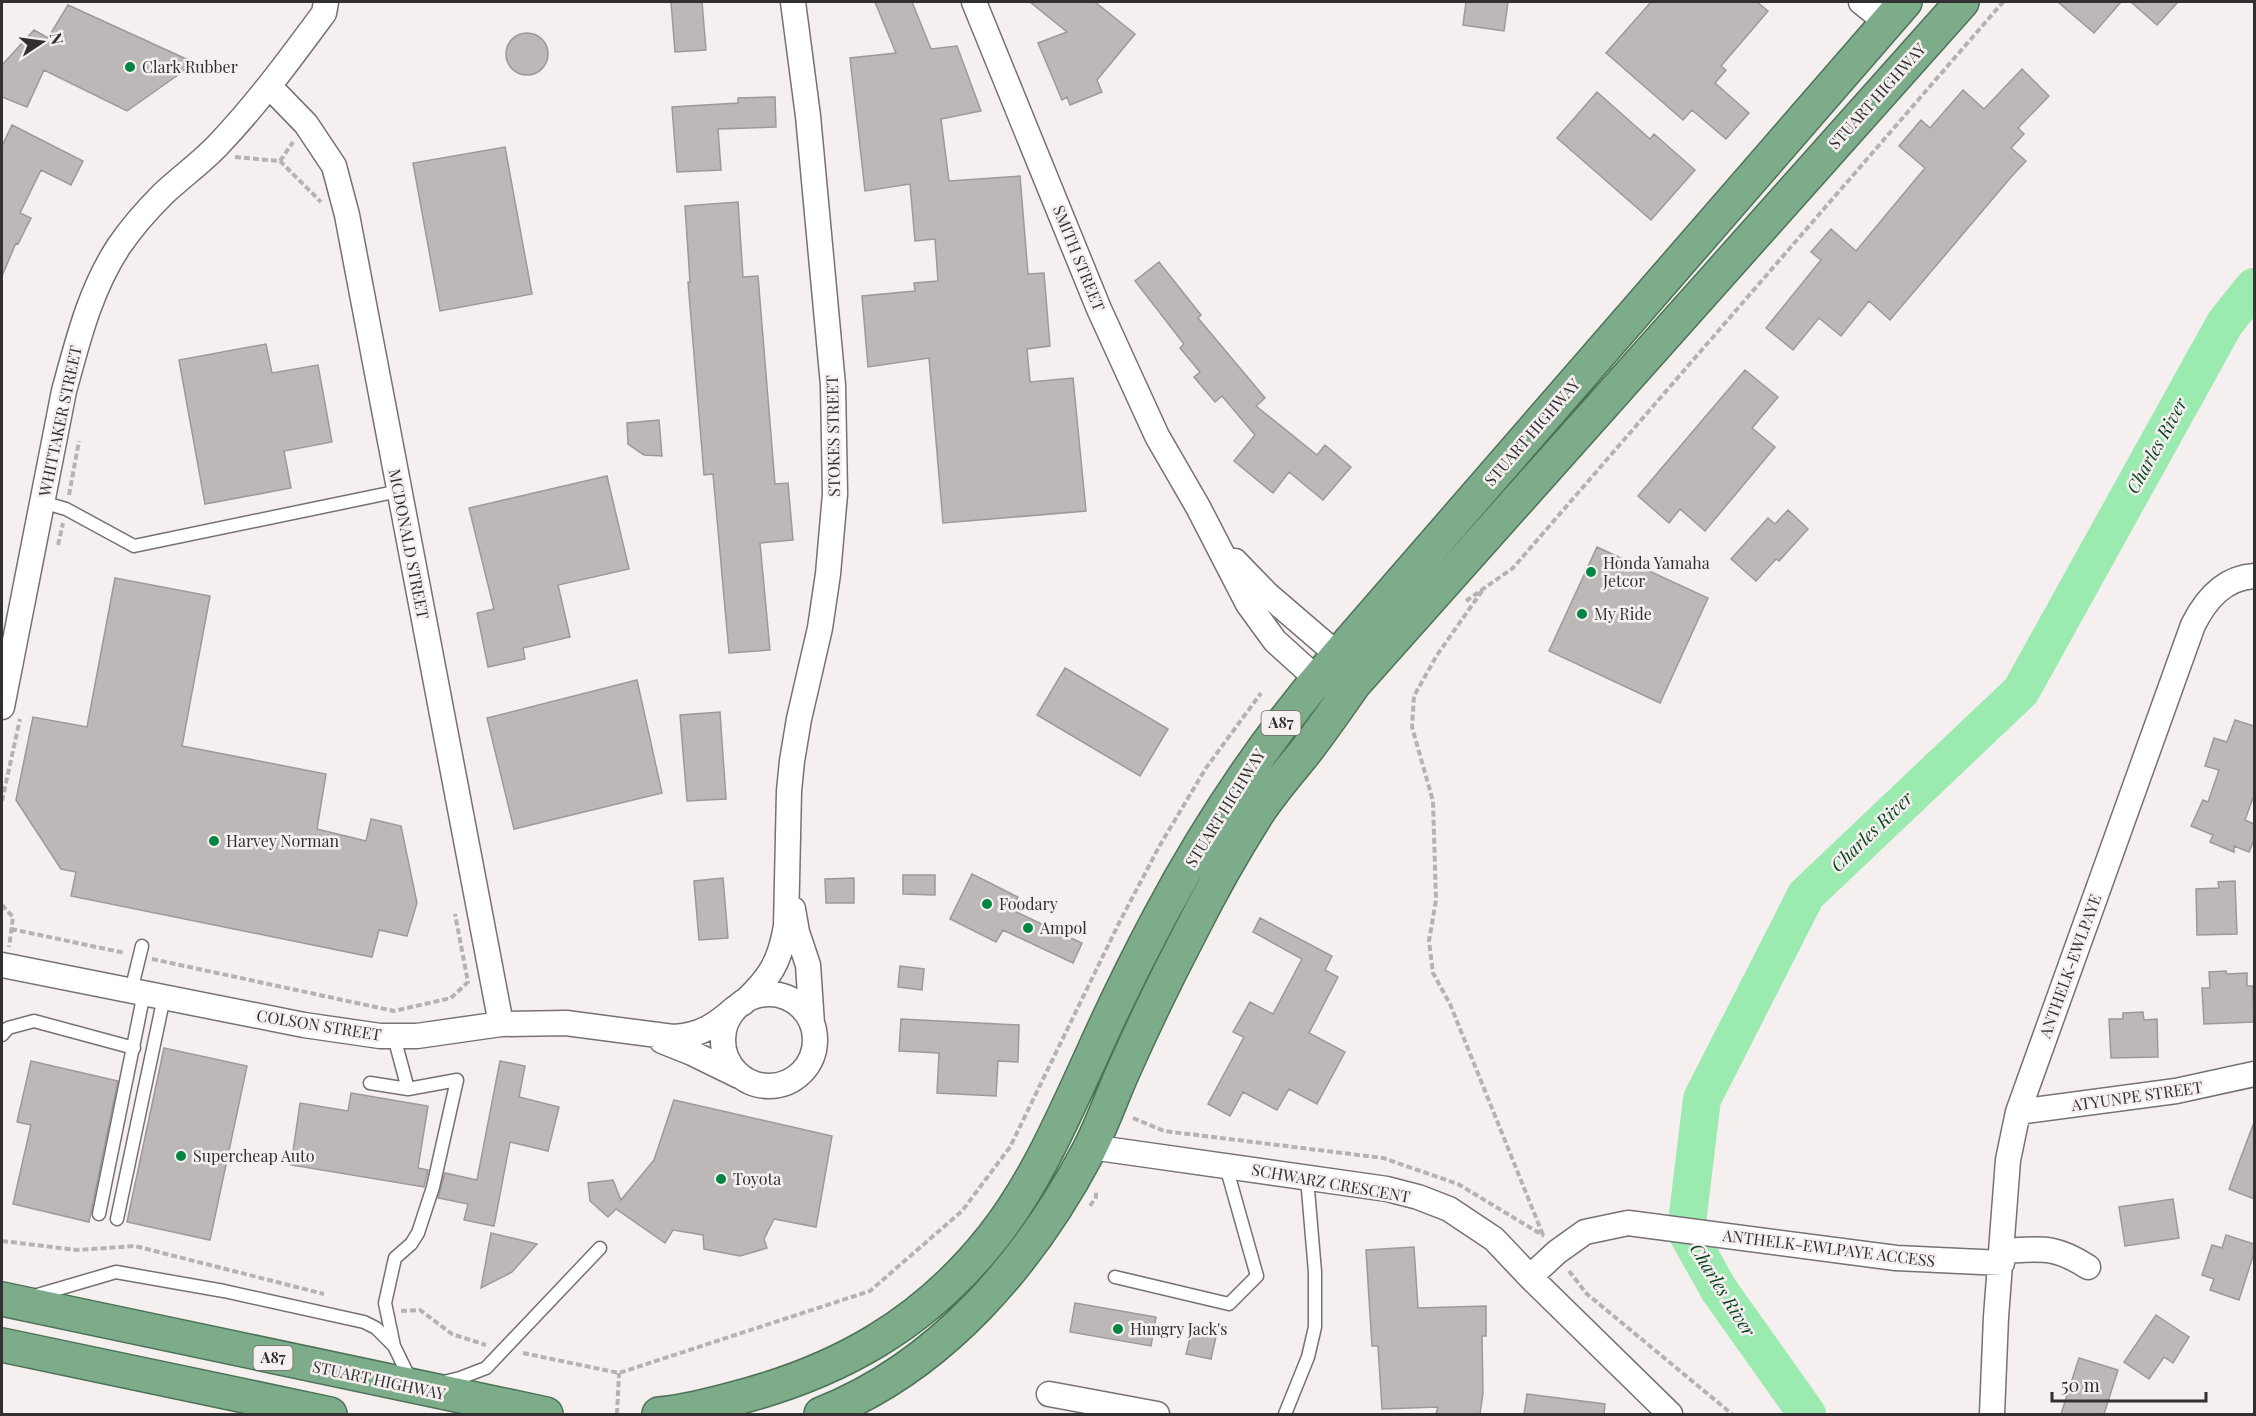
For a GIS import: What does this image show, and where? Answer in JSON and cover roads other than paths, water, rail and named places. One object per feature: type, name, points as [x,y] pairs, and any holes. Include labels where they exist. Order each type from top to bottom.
[{"type":"highway","name":"STUART HIGHWAY","points":[[821,1414],[843,1406],[888,1379],[964,1321],[990,1296],[1102,1149],[1126,1063],[1190,932],[1258,812],[1315,740],[1353,687],[1962,2]]},
{"type":"highway","name":"STUART HIGHWAY","points":[[659,1414],[752,1394],[824,1369],[881,1339],[926,1307],[992,1238],[1024,1191],[1058,1128],[1101,1034],[1160,915],[1212,822],[1272,735],[1884,8]]},
{"type":"highway","points":[[1884,8],[1918,49]]},
{"type":"highway","points":[[1338,655],[1353,687]]},
{"type":"highway","points":[[1317,679],[1353,687]]},
{"type":"highway","points":[[1058,1128],[1102,1149]]},
{"type":"highway","name":"STUART HIGHWAY","points":[[9,1300],[414,1388],[546,1414]]},
{"type":"highway","points":[[2,1345],[330,1414]]},
{"type":"street","name":"WHITTAKER STREET","points":[[12,708],[42,502],[64,391],[77,341],[94,294],[106,268],[140,220],[164,193],[217,147],[270,87],[324,13],[326,2]]},
{"type":"street","name":"STOKES STREET","points":[[788,868],[792,761],[799,719],[820,628],[828,574],[835,474],[832,373],[808,116],[793,2]]},
{"type":"street","name":"SMITH STREET","points":[[982,6],[1128,375],[1157,436],[1198,507],[1254,614],[1275,641],[1317,679]]},
{"type":"street","name":"MCDONALD STREET","points":[[270,87],[306,124],[334,166],[347,215],[501,1024]]},
{"type":"street","name":"SMITH STREET","points":[[1198,507],[1249,578],[1338,655]]},
{"type":"street","name":"ANTHELK-EWLPAYE","points":[[1993,1405],[1996,1317],[2008,1160],[2018,1112],[2193,625],[2203,604],[2217,590],[2233,581],[2251,576]]},
{"type":"street","points":[[788,868],[797,932],[808,965],[812,1024],[815,1034],[812,1056],[799,1075],[779,1085],[766,1086],[745,1080],[730,1065],[723,1044],[724,1030],[729,1018],[766,979],[780,955],[786,926],[788,868]]},
{"type":"street","name":"COLSON STREET","points":[[2,965],[304,1025],[394,1037],[439,1034],[501,1024],[566,1023],[673,1037],[698,1034],[718,1023],[739,1006]]},
{"type":"street","points":[[739,1006],[764,994],[777,995],[790,999],[799,1006],[812,1024]]},
{"type":"street","name":"COLSON STREET","points":[[640,1032],[692,1053],[745,1080]]},
{"type":"street","name":"ATYUNPE STREET","points":[[2018,1112],[2176,1091],[2254,1074]]},
{"type":"street","name":"SCHWARZ CRESCENT","points":[[1102,1149],[1387,1189],[1418,1197],[1449,1209],[1494,1239],[1670,1414]]},
{"type":"street","name":"ANTHELK-EWLPAYE ACCESS","points":[[1530,1277],[1557,1252],[1585,1232],[1628,1223],[1896,1258],[2002,1257],[2040,1249],[2061,1251],[2088,1267]]},
{"type":"street","points":[[1049,1394],[1157,1414]]},
{"type":"lane","points":[[42,502],[66,509],[134,546],[399,491]]},
{"type":"lane","points":[[117,1219],[146,994],[140,951]]},
{"type":"lane","points":[[99,1214],[146,994]]},
{"type":"lane","points":[[2,1035],[8,1028],[34,1021],[134,1048]]},
{"type":"lane","points":[[394,1037],[408,1089]]},
{"type":"lane","points":[[370,1083],[408,1089],[457,1080],[433,1187],[418,1233],[411,1244],[395,1258],[386,1307],[394,1346],[414,1388],[460,1378],[486,1368],[600,1248]]},
{"type":"lane","points":[[1115,1277],[1229,1304],[1257,1276],[1229,1177],[1223,1165]]},
{"type":"lane","points":[[1285,1414],[1308,1357],[1315,1327],[1314,1263],[1307,1178]]},
{"type":"lane","points":[[9,1300],[116,1272],[224,1291],[364,1322],[376,1328],[394,1346]]},
{"type":"waterway","name":"Charles River","points":[[1807,1414],[1719,1290],[1686,1231],[1702,1099],[1806,895],[2021,691],[2225,323],[2254,287]]},
{"type":"place","name":"Clark Rubber","points":[[130,67]]},
{"type":"place","name":"Honda Yamaha Jetcor","points":[[1591,572]]},
{"type":"place","name":"My Ride","points":[[1582,614]]},
{"type":"place","name":"Harvey Norman","points":[[214,841]]},
{"type":"place","name":"Foodary","points":[[987,904]]},
{"type":"place","name":"Ampol","points":[[1028,928]]},
{"type":"place","name":"Supercheap Auto","points":[[181,1156]]},
{"type":"place","name":"Toyota","points":[[721,1179]]},
{"type":"place","name":"Hungry Jack's","points":[[1118,1329]]}]
